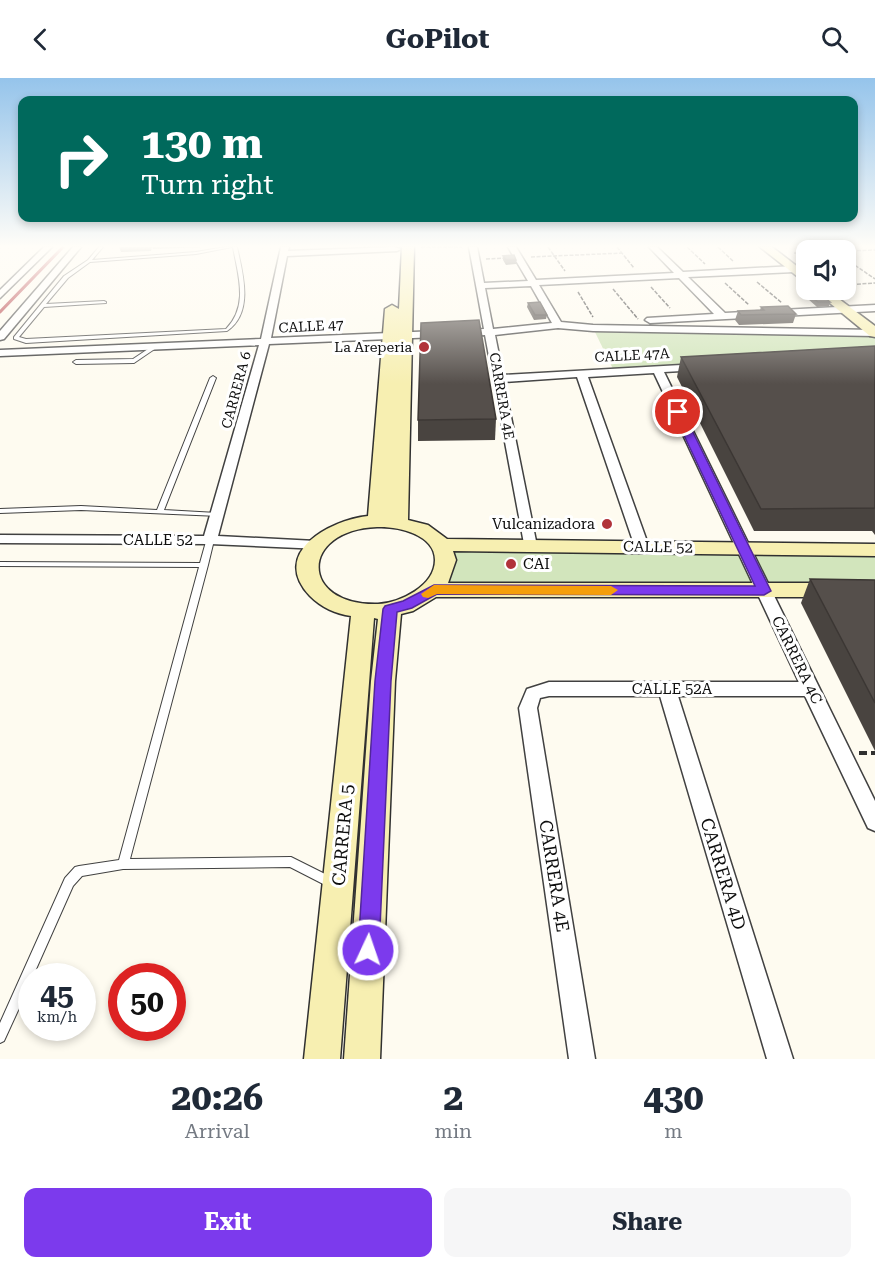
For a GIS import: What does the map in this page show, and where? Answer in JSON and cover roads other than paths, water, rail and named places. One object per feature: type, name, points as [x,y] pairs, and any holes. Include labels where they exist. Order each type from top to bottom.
[{"type":"main road","points":[[387,522],[400,293]]},
{"type":"main road","points":[[833,300],[875,333]]},
{"type":"main road","points":[[387,522],[423,530],[440,545],[445,555],[446,567],[442,578],[434,590],[407,605],[377,610],[335,604],[315,590],[309,582],[307,563],[316,546],[336,531],[348,526],[387,522]]},
{"type":"main road","name":"CALLE 52","points":[[440,545],[875,550]]},
{"type":"main road","points":[[434,590],[875,590]]},
{"type":"main road","name":"CARRERA 5","points":[[362,1059],[383,681],[377,610]]},
{"type":"main road","name":"CARRERA 5","points":[[322,1059],[338,886],[377,610]]},
{"type":"main road","points":[[338,886],[372,885]]},
{"type":"street","points":[[0,337],[38,293]]},
{"type":"street","name":"CARRERA 6","points":[[210,540],[265,342],[275,293]]},
{"type":"street","name":"CARRERA 4E","points":[[482,293],[530,546]]},
{"type":"street","points":[[540,293],[558,325],[875,308]]},
{"type":"street","points":[[699,293],[722,316]]},
{"type":"street","name":"CALLE 47","points":[[0,353],[491,332],[558,325],[593,328],[875,333]]},
{"type":"street","name":"CALLE 47A","points":[[498,379],[714,366]]},
{"type":"street","name":"CARRERA 4C","points":[[657,369],[875,822]]},
{"type":"street","points":[[581,373],[642,547]]},
{"type":"street","name":"CALLE 52","points":[[0,538],[210,540],[316,546]]},
{"type":"street","name":"CARRERA 4D","points":[[667,688],[780,1059]]},
{"type":"street","name":"CALLE 52A","points":[[533,694],[549,689],[811,689]]},
{"type":"street","name":"CARRERA 4E","points":[[533,694],[528,708],[582,1059]]},
{"type":"lane","points":[[53,293],[16,338],[26,341],[227,330],[236,323],[241,307],[242,293]]},
{"type":"lane","points":[[42,306],[105,302]]},
{"type":"lane","points":[[75,362],[134,361],[154,346]]},
{"type":"lane","points":[[160,512],[213,378]]},
{"type":"lane","points":[[0,511],[81,508],[217,515]]},
{"type":"lane","points":[[123,864],[210,540]]},
{"type":"lane","points":[[0,564],[204,565]]},
{"type":"lane","points":[[0,1037],[69,882],[79,871],[123,864],[291,862],[338,886]]},
{"type":"railway","points":[[0,312],[19,293]]},
{"type":"place","name":"La Areperia","points":[[424,347]]},
{"type":"place","name":"Vulcanizadora","points":[[607,524]]},
{"type":"place","name":"CAI","points":[[511,564]]}]
